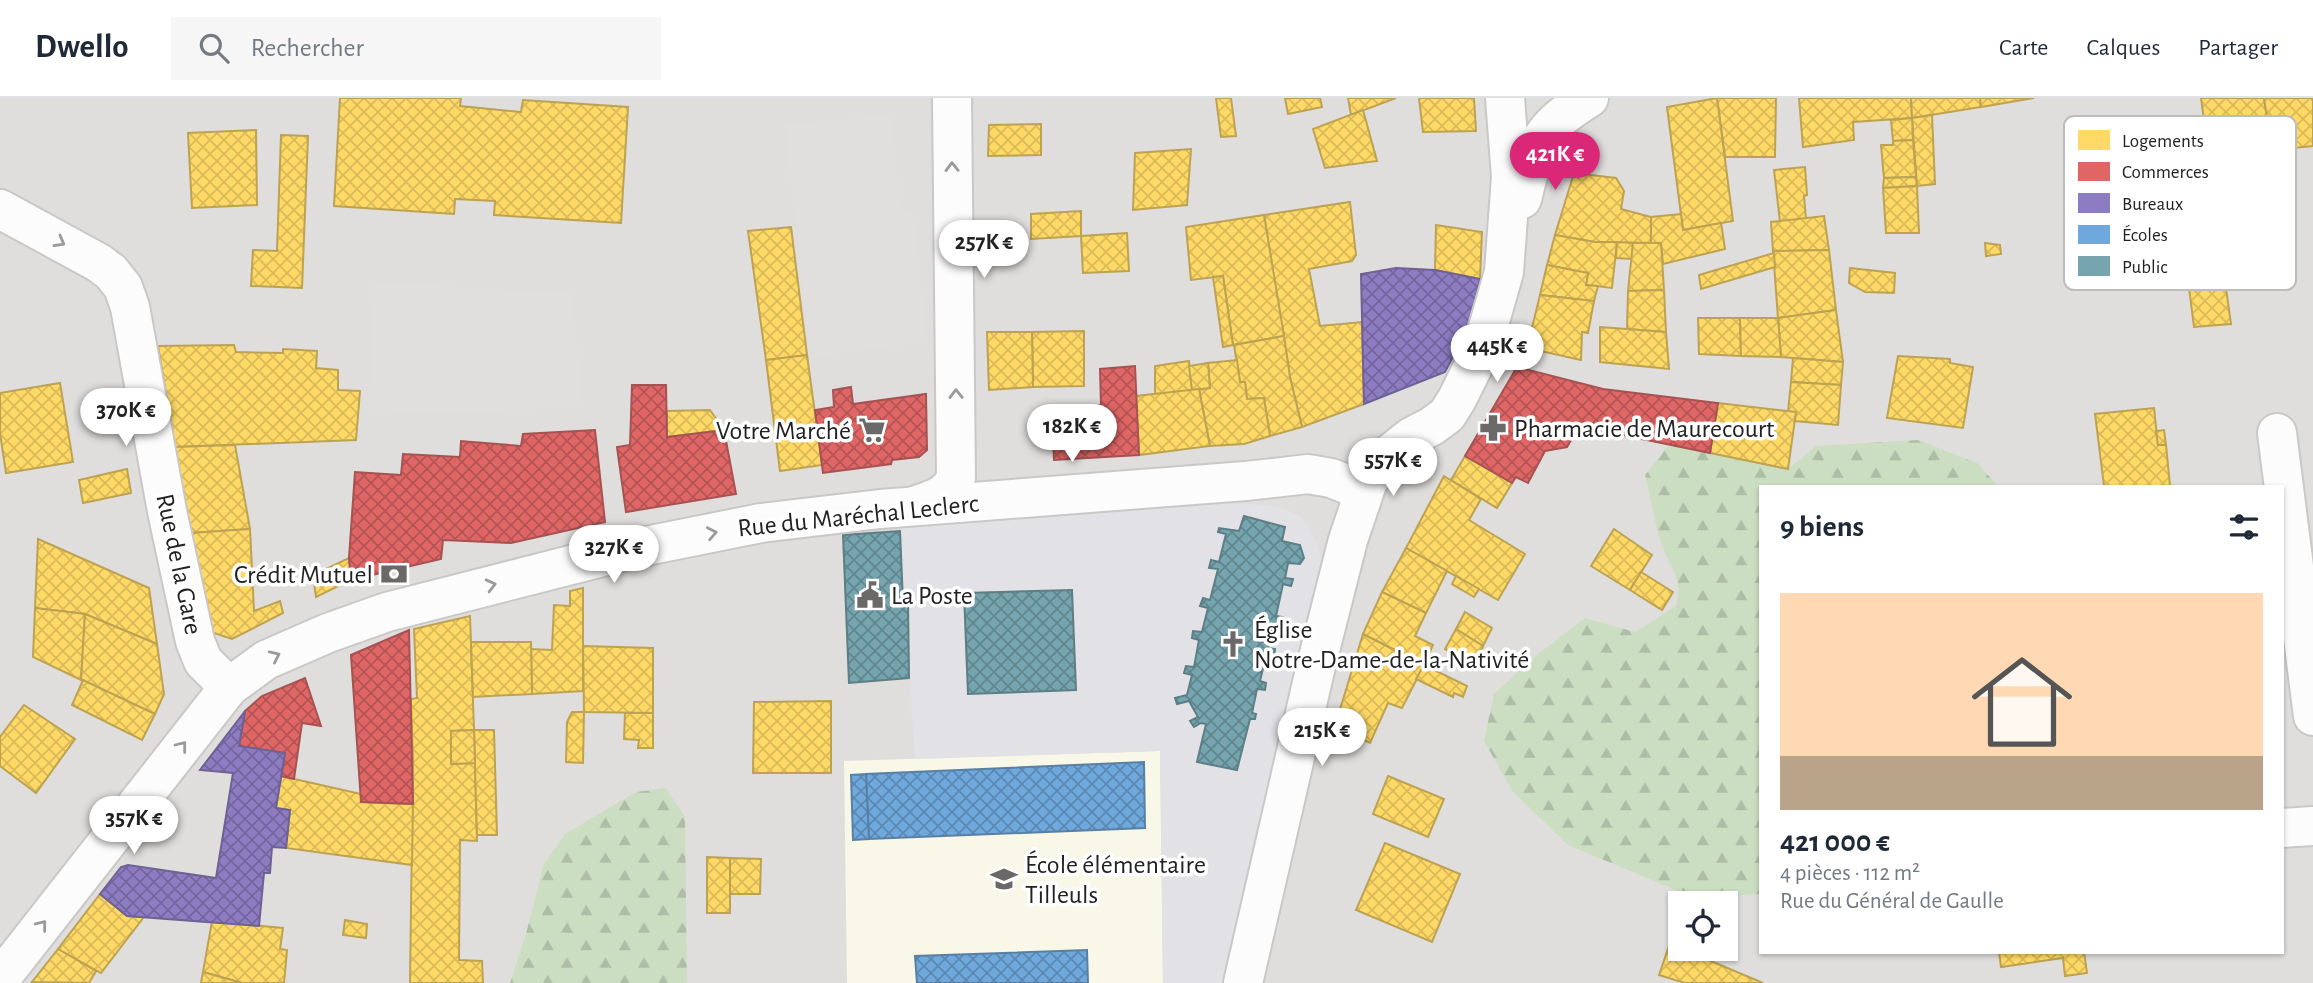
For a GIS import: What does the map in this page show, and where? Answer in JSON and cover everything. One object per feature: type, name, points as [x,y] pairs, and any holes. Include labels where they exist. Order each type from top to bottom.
[{"type":"street","points":[[918,505],[944,495],[950,490],[956,477],[952,98]]},
{"type":"street","points":[[1504,272],[1511,177],[1505,98]]},
{"type":"street","points":[[1536,98],[1569,98]]},
{"type":"street","points":[[1243,983],[1278,822],[1348,541],[1364,491],[1386,457],[1411,437],[1447,415],[1457,399],[1482,349],[1534,153],[1543,134],[1568,111],[1589,98]]},
{"type":"street","name":"Rue de la Gare","points":[[0,209],[99,263],[111,272],[123,287],[135,324],[167,511],[195,641],[202,661],[229,687]]},
{"type":"street","points":[[2277,433],[2284,485]]},
{"type":"street","name":"Rue du Maréchal Leclerc","points":[[957,463],[966,481],[980,495],[1004,499]]},
{"type":"street","name":"Rue du Maréchal Leclerc","points":[[0,979],[229,687],[266,660],[328,632],[387,612],[641,547],[761,523],[918,505],[963,504],[1308,474],[1331,478],[1364,491]]},
{"type":"street","points":[[2284,488],[2313,716]]},
{"type":"street","points":[[2284,828],[2313,826]]},
{"type":"shaded area","points":[[0,98],[2313,98],[2313,983],[0,983]]},
{"type":"shaded area","points":[[892,116],[899,212],[913,212],[927,341],[810,357],[785,124]]},
{"type":"shaded area","points":[[375,283],[571,293],[583,407],[368,415]]},
{"type":"shaded area","points":[[1179,502],[1268,505],[1300,516],[1309,527],[1322,562],[1321,577],[1228,983],[1163,983],[1160,751],[915,759],[909,678],[908,602],[903,602],[900,524]],"holes":[[[1244,516],[1284,527],[1282,541],[1300,545],[1304,558],[1300,564],[1288,563],[1285,578],[1293,580],[1291,586],[1283,584],[1276,616],[1283,617],[1282,624],[1273,623],[1268,648],[1274,657],[1266,656],[1260,681],[1266,683],[1265,690],[1257,689],[1252,713],[1256,714],[1255,719],[1250,719],[1237,770],[1197,762],[1206,724],[1201,723],[1194,727],[1190,721],[1198,717],[1189,701],[1176,698],[1187,695],[1192,675],[1184,673],[1186,666],[1194,667],[1199,640],[1192,638],[1193,631],[1202,632],[1208,608],[1200,606],[1203,598],[1210,600],[1218,569],[1210,568],[1219,562],[1226,534],[1218,532],[1219,528],[1239,531]],[[1072,590],[1076,690],[968,694],[965,593]]]},
{"type":"shaded area","name":"École élémentaire Tilleuls","points":[[1160,751],[1163,983],[847,983],[844,761]]},
{"type":"green space","points":[[1918,440],[1977,463],[1997,485],[1759,485],[1759,894],[1738,895],[1738,891],[1678,891],[1568,845],[1513,792],[1484,741],[1494,694],[1534,657],[1585,618],[1635,632],[1676,606],[1677,580],[1659,536],[1645,475],[1669,445],[1788,469],[1816,446]]},
{"type":"green space","points":[[666,788],[685,817],[687,983],[510,983],[544,864],[565,834],[636,792]]},
{"type":"building: Logements","points":[[340,98],[461,98],[460,106],[521,112],[523,100],[628,107],[621,223],[494,215],[495,201],[455,199],[454,214],[334,206]]},
{"type":"building: Logements","points":[[1216,98],[1231,98],[1236,136],[1221,137]]},
{"type":"building: Logements","points":[[1285,98],[1320,98],[1322,107],[1288,114]]},
{"type":"building: Logements","points":[[1348,98],[1396,98],[1351,115]]},
{"type":"building: Logements","points":[[1419,98],[1474,98],[1476,131],[1423,132]]},
{"type":"building: Logements","points":[[1717,98],[1776,98],[1775,157],[1725,157]]},
{"type":"building: Logements","points":[[1717,98],[1733,221],[1683,230],[1667,107]]},
{"type":"building: Logements","points":[[1799,98],[1911,98],[1912,118],[1853,122],[1854,140],[1803,147]]},
{"type":"building: Logements","points":[[1911,98],[1980,98],[1981,107],[1912,118]]},
{"type":"building: Logements","points":[[1980,98],[2034,98],[1981,107]]},
{"type":"building: Logements","points":[[2201,98],[2264,98],[2267,116],[2203,116]]},
{"type":"building: Logements","points":[[2264,98],[2313,98],[2313,146],[2296,148],[2296,116],[2267,116]]},
{"type":"building: Logements","points":[[1363,110],[1377,161],[1325,168],[1313,129]]},
{"type":"building: Logements","points":[[1932,115],[1935,184],[1917,186],[1912,118]]},
{"type":"building: Logements","points":[[1912,118],[1913,140],[1893,141],[1891,120]]},
{"type":"building: Logements","points":[[1041,124],[1041,155],[988,156],[989,125]]},
{"type":"building: Logements","points":[[256,130],[257,205],[192,208],[188,133]]},
{"type":"building: Logements","points":[[281,135],[308,136],[302,288],[251,286],[253,250],[277,251]]},
{"type":"building: Logements","points":[[1913,140],[1916,177],[1884,178],[1881,145]]},
{"type":"building: Logements","points":[[1191,149],[1187,205],[1133,210],[1135,153]]},
{"type":"building: Logements","points":[[1578,154],[1591,158],[1586,174],[1574,173]]},
{"type":"building: Logements","points":[[1805,167],[1806,219],[1780,222],[1774,170]]},
{"type":"building: Logements","points":[[1574,173],[1616,178],[1624,191],[1621,209],[1651,217],[1651,243],[1595,242],[1555,235]]},
{"type":"building: Logements","points":[[1916,177],[1917,186],[1883,188],[1884,178]]},
{"type":"building: Logements","points":[[1917,186],[1919,233],[1886,233],[1883,188]]},
{"type":"building: Logements","points":[[1350,202],[1356,255],[1352,261],[1309,269],[1320,326],[1362,322],[1364,404],[1302,427],[1290,377],[1264,215]]},
{"type":"building: Logements","points":[[1081,211],[1081,236],[1031,239],[1031,214]]},
{"type":"building: Logements","points":[[1681,214],[1683,230],[1721,223],[1725,249],[1663,264],[1661,243],[1651,243],[1651,217]]},
{"type":"building: Logements","points":[[1264,215],[1284,336],[1233,345],[1223,276],[1191,280],[1186,227]]},
{"type":"building: Logements","points":[[1824,216],[1829,250],[1773,251],[1771,222]]},
{"type":"building: Logements","points":[[1436,225],[1482,232],[1480,279],[1435,270]]},
{"type":"building: Logements","points":[[791,227],[807,355],[766,360],[748,231]]},
{"type":"building: Logements","points":[[1127,233],[1129,271],[1083,273],[1081,236]]},
{"type":"building: Logements","points":[[1555,235],[1595,242],[1617,242],[1612,288],[1586,285],[1588,273],[1547,265]]},
{"type":"building: Logements","points":[[1617,242],[1633,243],[1632,259],[1616,258]]},
{"type":"building: Logements","points":[[1633,243],[1661,243],[1664,290],[1628,291]]},
{"type":"building: Logements","points":[[1985,243],[2000,245],[2001,254],[1986,256]]},
{"type":"building: Logements","points":[[1829,250],[1836,310],[1778,318],[1773,251]]},
{"type":"building: Logements","points":[[1774,253],[1775,267],[1701,289],[1699,275]]},
{"type":"building: Logements","points":[[1547,265],[1588,273],[1586,285],[1598,286],[1594,301],[1540,295]]},
{"type":"building: Logements","points":[[1850,268],[1895,273],[1894,293],[1865,292],[1849,283]]},
{"type":"building: Logements","points":[[1223,276],[1233,345],[1223,347],[1213,277]]},
{"type":"building: Logements","points":[[1664,290],[1666,332],[1627,329],[1628,291]]},
{"type":"building: Logements","points":[[2189,290],[2226,290],[2231,324],[2194,327]]},
{"type":"building: Logements","points":[[1540,295],[1594,301],[1588,333],[1582,332],[1581,360],[1527,348]]},
{"type":"building: Logements","points":[[1836,310],[1843,362],[1781,357],[1778,318]]},
{"type":"building: Logements","points":[[1698,318],[1740,318],[1741,356],[1699,354]]},
{"type":"building: Logements","points":[[1740,318],[1778,318],[1781,357],[1741,356]]},
{"type":"building: Logements","points":[[1600,327],[1666,332],[1669,369],[1600,362]]},
{"type":"building: Logements","points":[[1084,331],[1084,386],[1033,387],[1032,332]]},
{"type":"building: Logements","points":[[987,332],[1032,332],[1033,387],[989,390]]},
{"type":"building: Logements","points":[[1284,336],[1302,427],[1270,436],[1264,398],[1247,399],[1245,382],[1240,382],[1234,345]]},
{"type":"building: Logements","points":[[234,345],[236,352],[283,353],[283,349],[317,351],[316,368],[338,370],[338,390],[360,391],[356,440],[175,447],[158,346]]},
{"type":"building: Logements","points":[[807,355],[822,465],[780,471],[766,360]]},
{"type":"building: Logements","points":[[1898,356],[1950,359],[1950,363],[1973,367],[1963,428],[1887,418]]},
{"type":"building: Logements","points":[[1793,358],[1843,362],[1841,385],[1791,382]]},
{"type":"building: Logements","points":[[1237,360],[1240,382],[1245,382],[1247,399],[1264,398],[1270,436],[1244,444],[1210,446],[1199,389],[1210,388],[1208,363]]},
{"type":"building: Logements","points":[[1189,361],[1192,390],[1155,395],[1155,366]]},
{"type":"building: Logements","points":[[1208,363],[1210,388],[1192,390],[1189,366]]},
{"type":"building: Logements","points":[[1791,382],[1841,385],[1838,425],[1795,421],[1796,412],[1788,412]]},
{"type":"building: Logements","points":[[60,383],[73,462],[6,473],[0,433],[0,393]]},
{"type":"building: Logements","points":[[1199,389],[1210,446],[1139,455],[1136,396]]},
{"type":"building: Logements","points":[[1718,403],[1796,412],[1788,469],[1710,453]]},
{"type":"building: Logements","points":[[2154,408],[2158,445],[2166,445],[2170,485],[2104,485],[2095,414]]},
{"type":"building: Logements","points":[[710,410],[724,430],[667,437],[667,411]]},
{"type":"building: Logements","points":[[2164,430],[2166,445],[2158,445],[2156,431]]},
{"type":"building: Logements","points":[[235,445],[250,529],[191,533],[175,447]]},
{"type":"building: Logements","points":[[1465,456],[1512,483],[1497,508],[1451,480]]},
{"type":"building: Logements","points":[[127,469],[131,493],[83,503],[79,480]]},
{"type":"building: Logements","points":[[1444,476],[1481,499],[1469,520],[1525,554],[1498,600],[1406,548]]},
{"type":"building: Logements","points":[[250,529],[254,611],[280,601],[283,613],[232,639],[211,632],[191,533]]},
{"type":"building: Logements","points":[[1614,529],[1652,555],[1630,590],[1591,566]]},
{"type":"building: Logements","points":[[38,539],[149,588],[157,644],[85,614],[35,608]]},
{"type":"building: Logements","points":[[1406,548],[1447,571],[1426,613],[1382,592]]},
{"type":"building: Logements","points":[[349,558],[351,580],[316,597],[313,575]]},
{"type":"building: Logements","points":[[1641,572],[1673,592],[1662,610],[1630,590]]},
{"type":"building: Logements","points":[[1456,576],[1479,589],[1474,597],[1452,584]]},
{"type":"building: Logements","points":[[583,588],[583,691],[532,694],[531,649],[552,650],[554,605],[570,606],[570,591]]},
{"type":"building: Logements","points":[[1382,592],[1426,613],[1415,636],[1433,645],[1424,665],[1363,634]]},
{"type":"building: Logements","points":[[35,608],[85,614],[81,680],[33,657]]},
{"type":"building: Logements","points":[[1465,612],[1492,628],[1483,646],[1456,629]]},
{"type":"building: Logements","points":[[85,614],[157,644],[164,694],[155,714],[81,680]]},
{"type":"building: Logements","points":[[470,616],[474,730],[451,731],[451,764],[475,763],[477,841],[460,840],[459,960],[482,961],[483,983],[410,983],[413,759],[411,699],[417,698],[414,629]]},
{"type":"building: Logements","points":[[1456,629],[1483,646],[1474,665],[1445,649]]},
{"type":"building: Logements","points":[[1363,634],[1424,665],[1402,708],[1388,703],[1370,743],[1335,726]]},
{"type":"building: Logements","points":[[471,642],[531,642],[532,694],[473,697]]},
{"type":"building: Logements","points":[[583,646],[653,648],[653,713],[584,712]]},
{"type":"building: Logements","points":[[1424,665],[1467,686],[1463,697],[1454,693],[1453,697],[1416,679]]},
{"type":"building: Logements","points":[[83,680],[155,714],[142,740],[72,705]]},
{"type":"building: Logements","points":[[831,701],[831,773],[753,773],[754,702]]},
{"type":"building: Logements","points":[[24,705],[75,739],[36,793],[0,766],[0,737]]},
{"type":"building: Logements","points":[[572,712],[584,712],[583,763],[566,762],[567,722]]},
{"type":"building: Logements","points":[[625,713],[653,713],[653,748],[638,748],[639,740],[624,739]]},
{"type":"building: Logements","points":[[474,730],[494,730],[497,835],[477,835]]},
{"type":"building: Logements","points":[[474,730],[475,763],[451,764],[451,731]]},
{"type":"building: Logements","points":[[281,776],[361,794],[361,802],[413,804],[412,865],[286,848],[290,810],[276,808]]},
{"type":"building: Logements","points":[[1388,776],[1444,799],[1428,837],[1373,814]]},
{"type":"building: Logements","points":[[1385,843],[1460,874],[1432,942],[1356,910]]},
{"type":"building: Logements","points":[[707,857],[730,858],[730,913],[707,913]]},
{"type":"building: Logements","points":[[730,858],[761,859],[760,894],[730,894]]},
{"type":"building: Logements","points":[[100,894],[127,916],[144,917],[101,973],[58,949]]},
{"type":"building: Logements","points":[[345,920],[367,924],[366,938],[343,935]]},
{"type":"building: Logements","points":[[212,921],[283,928],[280,949],[287,950],[284,983],[242,983],[203,972]]},
{"type":"building: Logements","points":[[58,949],[96,971],[89,983],[32,982]]},
{"type":"building: Logements","points":[[1668,949],[1668,961],[1711,961],[1763,983],[1685,983],[1659,975]]},
{"type":"building: Logements","points":[[1999,954],[2084,954],[2087,973],[2065,976],[2063,958],[2001,967]]},
{"type":"building: Logements","points":[[203,972],[242,983],[201,983]]},
{"type":"building: Commerces","points":[[1135,366],[1139,455],[1054,460],[1052,418],[1064,418],[1064,409],[1101,405],[1100,369]]},
{"type":"building: Commerces","points":[[1517,367],[1603,389],[1718,403],[1710,453],[1579,426],[1567,447],[1545,451],[1528,483],[1516,477],[1512,483],[1465,456]]},
{"type":"building: Commerces","points":[[632,385],[666,385],[667,437],[724,430],[736,494],[626,512],[617,447],[630,445]]},
{"type":"building: Commerces","name":"Votre Marché","points":[[851,387],[853,404],[926,394],[927,450],[919,457],[892,460],[891,464],[823,473],[815,410],[834,407],[833,390]]},
{"type":"building: Commerces","points":[[595,430],[605,522],[511,543],[443,540],[441,559],[351,580],[349,558],[355,472],[401,475],[403,454],[460,457],[461,441],[521,446],[523,434]]},
{"type":"building: Commerces","points":[[409,630],[413,804],[361,802],[351,655]]},
{"type":"building: Commerces","points":[[305,678],[321,726],[302,723],[294,779],[281,776],[285,753],[239,746],[245,711],[262,696]]},
{"type":"building: Bureaux","points":[[1396,268],[1435,270],[1480,279],[1469,327],[1445,372],[1364,404],[1361,274]]},
{"type":"building: Bureaux","points":[[245,711],[239,746],[285,753],[276,808],[290,810],[286,848],[272,847],[270,873],[264,873],[259,926],[127,916],[100,894],[121,867],[128,865],[216,878],[233,773],[200,770]]},
{"type":"building: Écoles","points":[[1144,762],[1145,828],[869,839],[866,774]]},
{"type":"building: Écoles","points":[[866,774],[869,839],[853,840],[851,775]]},
{"type":"building: Écoles","points":[[1087,950],[1088,983],[917,983],[915,956]]},
{"type":"building: Public","name":"Église Notre-Dame-de-la-Nativité","points":[[1244,516],[1285,527],[1282,541],[1300,545],[1304,558],[1300,564],[1288,563],[1285,578],[1293,579],[1291,586],[1283,584],[1276,616],[1283,617],[1282,625],[1273,623],[1268,648],[1275,649],[1274,657],[1266,656],[1260,681],[1266,683],[1265,690],[1257,689],[1252,713],[1256,714],[1255,719],[1250,719],[1237,770],[1197,762],[1206,724],[1201,723],[1194,727],[1190,721],[1198,717],[1189,701],[1177,704],[1175,698],[1187,695],[1192,675],[1184,673],[1186,666],[1194,667],[1199,640],[1192,638],[1193,631],[1202,632],[1208,608],[1200,606],[1203,598],[1210,600],[1218,569],[1209,568],[1211,560],[1219,562],[1226,534],[1218,532],[1219,528],[1239,531]]},
{"type":"building: Public","points":[[900,531],[903,602],[908,602],[909,678],[849,683],[843,535]]},
{"type":"building: Public","points":[[1072,590],[1076,690],[968,694],[964,593]]},
{"type":"place","name":"Pharmacie de Maurecourt","points":[[1493,428]]},
{"type":"place","name":"Votre Marché","points":[[872,430]]},
{"type":"place","name":"Crédit Mutuel","points":[[394,574]]},
{"type":"place","name":"La Poste","points":[[870,595]]},
{"type":"place","name":"Église Notre-Dame-de-la-Nativité","points":[[1233,644]]},
{"type":"place","name":"École élémentaire Tilleuls","points":[[1004,879]]}]
